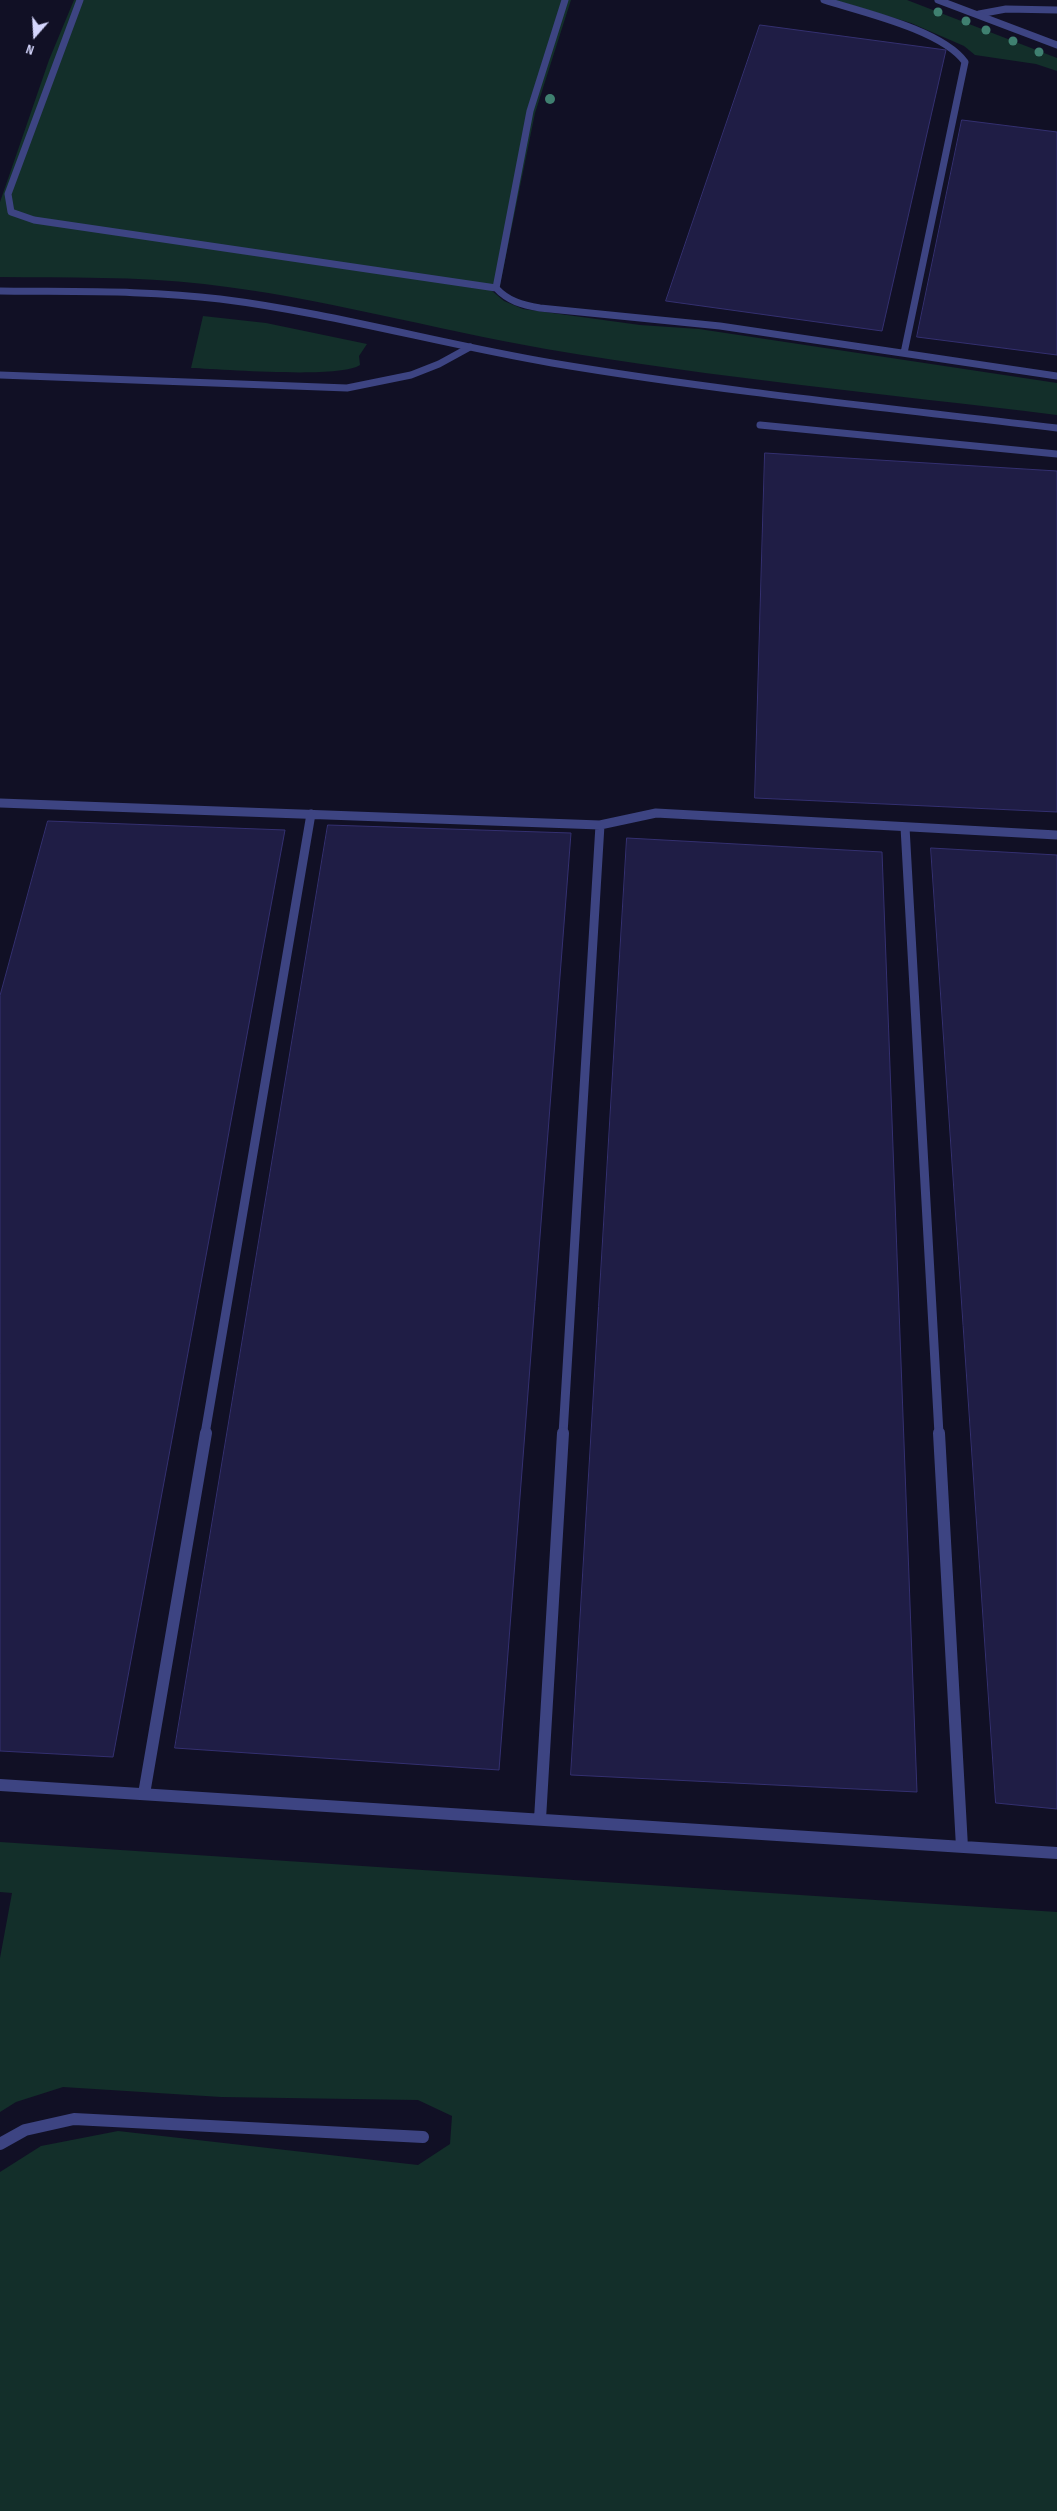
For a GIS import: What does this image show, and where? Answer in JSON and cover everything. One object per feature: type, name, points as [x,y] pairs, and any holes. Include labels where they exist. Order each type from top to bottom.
[{"type":"street","points":[[80,0],[8,194],[11,212],[34,220],[496,288],[510,301],[532,307],[562,309],[621,318],[706,324],[1057,376]]},
{"type":"street","points":[[496,288],[530,112],[565,0]]},
{"type":"street","points":[[824,0],[866,13],[944,43],[959,52],[965,62],[904,353]]},
{"type":"street","points":[[938,0],[1057,45]]},
{"type":"street","points":[[979,14],[992,10],[1006,9],[1057,10]]},
{"type":"street","points":[[0,292],[154,294],[219,299],[317,316],[550,363],[667,381],[1057,428]]},
{"type":"street","points":[[0,375],[347,388],[382,384],[413,376],[441,364],[470,347]]},
{"type":"street","points":[[760,424],[1057,454]]},
{"type":"street","points":[[0,803],[600,825],[656,813],[1057,835]]},
{"type":"street","points":[[144,1794],[311,814]]},
{"type":"street","points":[[540,1819],[600,825]]},
{"type":"street","points":[[905,827],[962,1847]]},
{"type":"street","points":[[0,1786],[1057,1853]]},
{"type":"street","points":[[0,2144],[25,2130],[74,2119],[422,2137]]},
{"type":"green space","points":[[74,0],[571,0],[535,113],[499,290],[491,290],[504,301],[523,309],[640,325],[699,329],[1057,383],[1057,415],[673,369],[546,349],[333,305],[204,284],[128,279],[0,277],[0,202],[49,60]]},
{"type":"green space","points":[[834,0],[907,0],[1057,58],[1057,71],[1036,64],[975,55],[964,46],[911,23]]},
{"type":"green space","points":[[203,316],[266,323],[367,344],[359,356],[360,365],[329,372],[191,368]]},
{"type":"green space","points":[[0,1842],[1057,1912],[1057,2511],[0,2511],[0,2172],[41,2146],[118,2131],[418,2165],[450,2144],[452,2116],[418,2100],[221,2097],[63,2087],[16,2102],[0,2112],[0,1958],[12,1893],[0,1892]]},
{"type":"building","points":[[760,25],[946,50],[882,331],[666,301]]},
{"type":"building","points":[[962,120],[1057,132],[1057,355],[917,337]]},
{"type":"building","points":[[765,453],[1057,471],[1057,812],[755,798]]},
{"type":"building","points":[[48,821],[285,830],[113,1757],[0,1751],[0,996]]},
{"type":"building","points":[[328,825],[571,833],[499,1770],[175,1748]]},
{"type":"building","points":[[627,838],[882,852],[917,1792],[571,1775]]},
{"type":"building","points":[[931,848],[1057,855],[1057,1809],[996,1803]]}]
